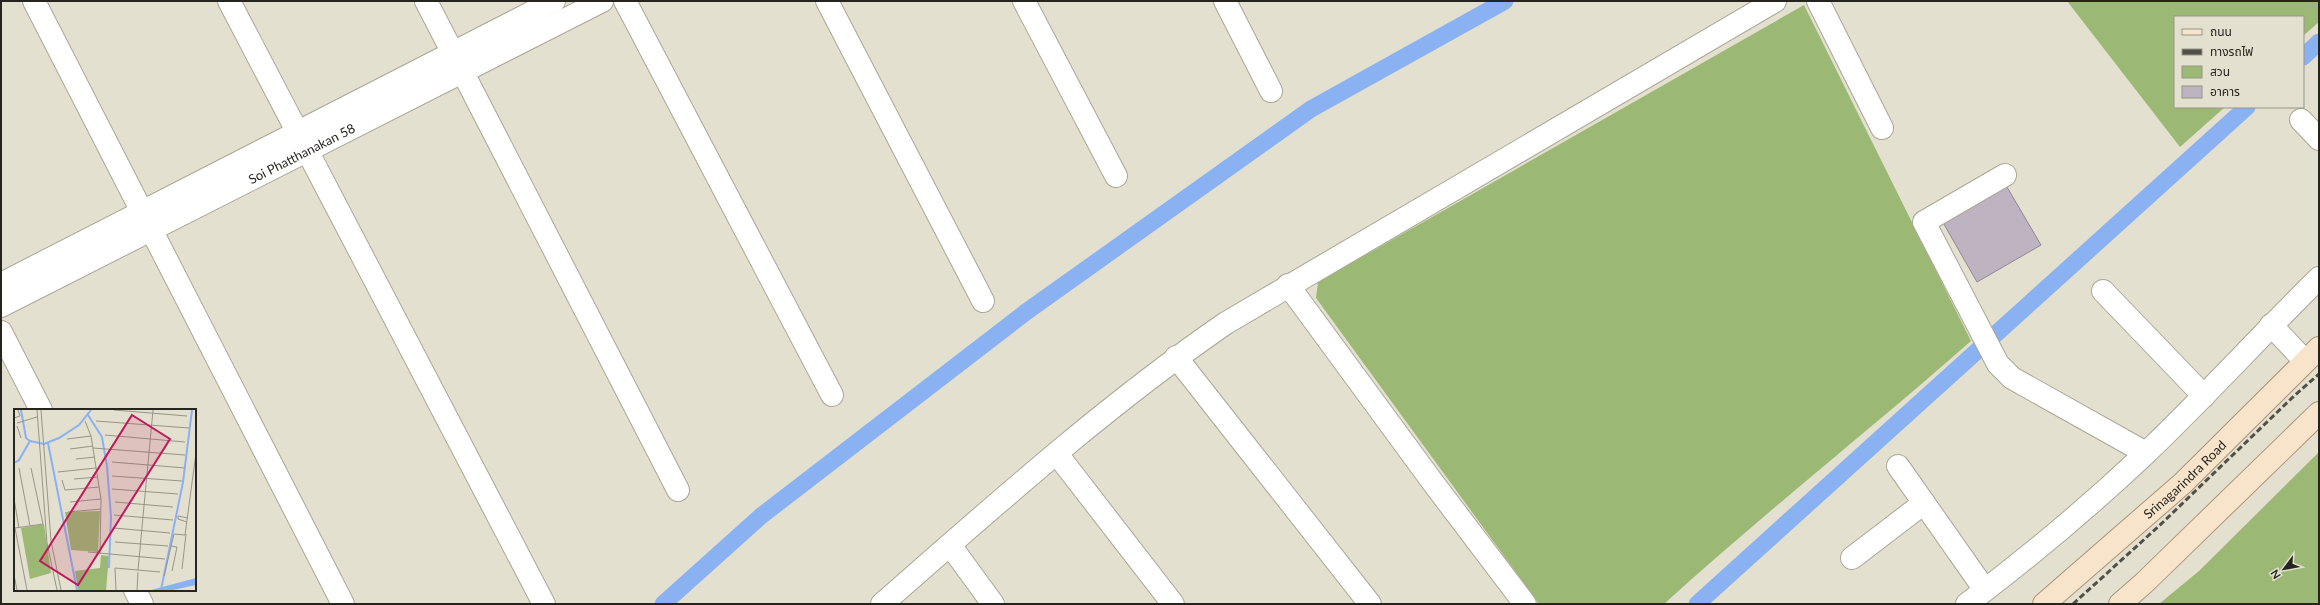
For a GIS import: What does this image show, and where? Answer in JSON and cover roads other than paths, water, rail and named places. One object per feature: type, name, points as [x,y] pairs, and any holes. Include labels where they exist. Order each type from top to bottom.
[{"type":"main road","name":"Srinagarindra Road","points":[[2044,604],[2183,483],[2312,355]]},
{"type":"main road","points":[[2120,604],[2144,583],[2319,413]]},
{"type":"street","points":[[34,1],[343,604]]},
{"type":"street","points":[[229,1],[544,604]]},
{"type":"street","points":[[426,1],[465,72],[678,490]]},
{"type":"street","name":"Soi Phatthanakan 58","points":[[1,306],[297,132],[554,1]]},
{"type":"street","name":"Soi Phatthanakan 58","points":[[1,284],[307,151],[602,1]]},
{"type":"street","points":[[625,1],[832,395]]},
{"type":"street","points":[[827,1],[983,301]]},
{"type":"street","points":[[1024,1],[1116,176]]},
{"type":"street","points":[[1225,1],[1272,91]]},
{"type":"street","points":[[882,604],[1057,454],[1176,357],[1226,323],[1776,1]]},
{"type":"street","points":[[1818,1],[1882,128]]},
{"type":"street","points":[[2301,120],[2319,139]]},
{"type":"street","points":[[2005,175],[1924,222],[1998,364],[2012,378],[2146,453]]},
{"type":"street","points":[[1967,604],[2036,551],[2146,453],[2319,278]]},
{"type":"street","points":[[1288,286],[1434,484],[1525,604]]},
{"type":"street","points":[[2103,291],[2204,396]]},
{"type":"street","points":[[2271,325],[2312,355]]},
{"type":"street","points":[[1,332],[40,409]]},
{"type":"street","points":[[1176,357],[1370,604]]},
{"type":"street","points":[[1057,454],[1174,604]]},
{"type":"street","points":[[1898,466],[1985,590]]},
{"type":"street","points":[[1852,558],[1924,503]]},
{"type":"street","points":[[950,545],[993,604]]},
{"type":"street","points":[[136,591],[142,604]]},
{"type":"waterway","points":[[663,604],[761,516],[1026,312],[1311,109],[1505,1]]},
{"type":"waterway","points":[[2304,56],[2319,42]]},
{"type":"waterway","points":[[1697,604],[2246,108]]},
{"type":"railway","points":[[2073,604],[2159,526],[2294,396],[2319,374]]}]
